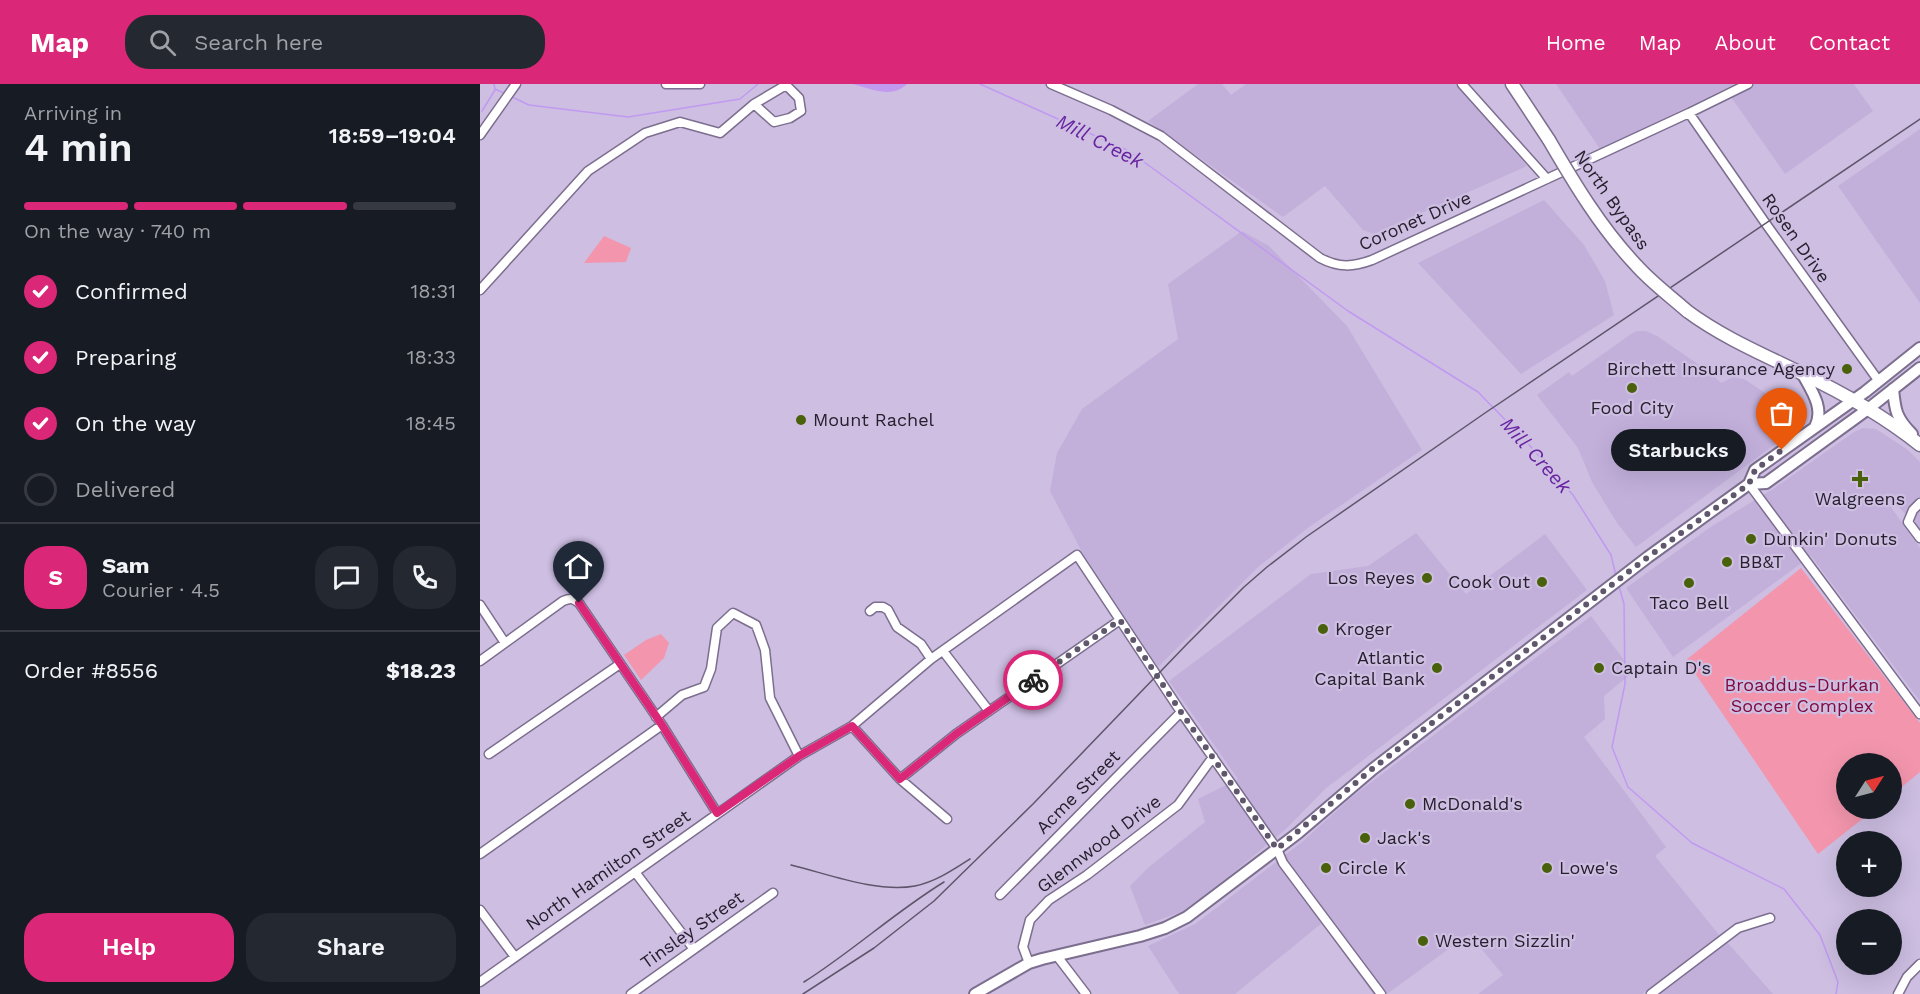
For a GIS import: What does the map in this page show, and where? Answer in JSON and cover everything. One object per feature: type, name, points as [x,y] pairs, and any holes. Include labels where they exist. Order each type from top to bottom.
[{"type":"highway","name":"North Bypass","points":[[1512,84],[1602,223],[1620,247],[1651,280],[1705,324],[1853,400],[1920,444]]},
{"type":"main road","points":[[975,994],[1042,958],[1140,936],[1187,917],[1277,849],[1350,787],[1648,557],[1749,484],[1755,470],[1853,400],[1920,348]]},
{"type":"main road","points":[[1749,484],[1766,483],[1920,368]]},
{"type":"main road","points":[[1802,373],[1817,400],[1819,411],[1815,427]]},
{"type":"main road","points":[[1893,388],[1895,410],[1899,419],[1920,444]]},
{"type":"street","points":[[480,135],[516,84]]},
{"type":"street","points":[[666,84],[700,84]]},
{"type":"street","name":"Coronet Drive","points":[[1051,84],[1111,110],[1161,136],[1320,258],[1330,264],[1340,266],[1358,265],[1372,260],[1748,84]]},
{"type":"street","points":[[1462,84],[1547,178]]},
{"type":"street","points":[[480,290],[588,171],[645,134],[680,122],[720,133],[754,104],[786,86],[799,98],[801,111],[790,118],[774,122],[754,104]]},
{"type":"street","name":"Rosen Drive","points":[[1689,113],[1878,380]]},
{"type":"street","points":[[1749,484],[1920,714]]},
{"type":"street","points":[[1920,503],[1913,510],[1908,522],[1920,538]]},
{"type":"street","name":"North Hamilton Street","points":[[480,982],[799,756],[852,726],[931,659],[1077,555],[1120,620]]},
{"type":"street","points":[[480,661],[563,601],[570,598],[579,603],[662,725],[717,813]]},
{"type":"street","points":[[480,605],[505,643]]},
{"type":"street","points":[[870,611],[875,607],[888,610],[897,627],[921,644],[931,659]]},
{"type":"street","points":[[656,717],[682,695],[704,687],[711,669],[717,628],[733,614],[756,625],[765,650],[770,698],[799,756]]},
{"type":"street","points":[[900,779],[956,734],[1120,620],[1277,849],[1283,862],[1381,994]]},
{"type":"street","points":[[943,651],[989,711]]},
{"type":"street","points":[[489,754],[620,664]]},
{"type":"street","name":"Acme Street","points":[[1000,895],[1181,712]]},
{"type":"street","points":[[480,854],[662,725]]},
{"type":"street","points":[[852,726],[900,779],[947,819]]},
{"type":"street","name":"Glennwood Drive","points":[[1029,963],[1023,947],[1030,920],[1049,900],[1087,875],[1178,805],[1213,757]]},
{"type":"street","points":[[635,872],[693,948]]},
{"type":"street","name":"Tinsley Street","points":[[631,994],[773,893]]},
{"type":"street","points":[[480,910],[515,957]]},
{"type":"street","points":[[1651,994],[1738,928],[1770,918]]},
{"type":"street","points":[[1057,956],[1086,994]]},
{"type":"street","points":[[1898,994],[1907,977],[1920,964]]},
{"type":"shaded area","points":[[853,84],[907,84],[895,91],[881,92]]},
{"type":"shaded area","points":[[1198,84],[1222,84],[1231,95],[1246,84],[1457,84],[1527,166],[1374,234],[1363,230],[1325,186],[1283,217],[1148,121]]},
{"type":"shaded area","points":[[1556,84],[1735,84],[1600,149]]},
{"type":"shaded area","points":[[1755,84],[1854,84],[1873,111],[1785,174],[1731,97]]},
{"type":"shaded area","points":[[1920,129],[1920,303],[1838,186]]},
{"type":"shaded area","points":[[1544,200],[1584,245],[1605,281],[1614,315],[1521,374],[1418,263]]},
{"type":"shaded area","points":[[1242,231],[1269,246],[1347,326],[1422,450],[1309,527],[1258,567],[1158,667],[1082,552],[1050,491],[1057,453],[1082,409],[1178,339],[1168,284]]},
{"type":"shaded area","points":[[1637,331],[1646,331],[1657,336],[1711,373],[1721,383],[1733,377],[1744,379],[1765,393],[1767,397],[1771,394],[1792,421],[1788,424],[1792,432],[1636,547],[1617,523],[1592,482],[1578,448],[1537,395],[1569,372],[1572,376]]},
{"type":"shaded area","points":[[1863,428],[1876,429],[1908,450],[1920,462],[1920,529],[1893,501],[1888,503],[1920,548],[1920,701],[1811,556],[1673,657],[1626,588],[1709,528],[1773,489]]},
{"type":"shaded area","points":[[1416,533],[1466,594],[1545,534],[1587,590],[1325,789],[1286,829],[1228,877],[1183,911],[1145,925],[1130,886],[1149,867],[1205,822],[1198,799],[1238,779],[1169,681],[1311,574],[1368,566]]},
{"type":"shaded area","points":[[1591,616],[1633,672],[1604,696],[1605,719],[1584,737],[1666,847],[1655,856],[1720,936],[1642,994],[1478,994],[1503,975],[1469,934],[1387,994],[1373,994],[1322,923],[1235,994],[1179,994],[1148,946],[1195,924],[1302,842],[1353,796]]},
{"type":"shaded area","points":[[1727,942],[1773,994],[1658,994]]},
{"type":"green space","points":[[604,236],[631,248],[626,262],[584,263]]},
{"type":"green space","name":"Broaddus-Durkan Soccer Complex","points":[[1801,568],[1920,723],[1920,772],[1902,787],[1902,753],[1836,753],[1836,819],[1862,819],[1847,831],[1836,831],[1836,840],[1818,854],[1686,660]]},
{"type":"green space","points":[[661,634],[669,643],[664,658],[641,680],[624,655],[646,640]]},
{"type":"waterway","name":"Mill Creek","points":[[494,84],[495,89],[506,94]]},
{"type":"waterway","name":"Mill Creek","points":[[510,96],[529,105],[628,117],[740,99],[758,84]]},
{"type":"waterway","name":"Mill Creek","points":[[980,84],[1129,151],[1348,311],[1478,392],[1524,439],[1573,495],[1611,555],[1616,576]]},
{"type":"waterway","points":[[482,111],[495,90]]},
{"type":"waterway","name":"Mill Creek","points":[[1619,586],[1624,604],[1625,684],[1612,747],[1628,787],[1692,843],[1784,889],[1820,935],[1838,982],[1836,994]]},
{"type":"railway","points":[[803,994],[874,948],[934,901],[1033,804],[1187,644],[1267,567],[1306,537],[1485,413],[1920,119]]},
{"type":"railway","points":[[791,865],[853,882],[900,887],[930,882],[970,859]]},
{"type":"railway","points":[[804,982],[944,882]]},
{"type":"way so far","points":[[1033,680],[1120,620],[1277,849],[1372,769],[1648,557],[1749,484],[1755,470],[1782,450]]},
{"type":"place","name":"Birchett Insurance Agency","points":[[1847,369]]},
{"type":"place","name":"Food City","points":[[1632,388]]},
{"type":"place","name":"Mount Rachel","points":[[801,420]]},
{"type":"place","name":"Starbucks","points":[[1782,450]]},
{"type":"place","name":"Walgreens","points":[[1860,479]]},
{"type":"place","name":"Dunkin' Donuts","points":[[1751,539]]},
{"type":"place","name":"BB&T","points":[[1727,562]]},
{"type":"place","name":"Los Reyes","points":[[1427,578]]},
{"type":"place","name":"Cook Out","points":[[1542,582]]},
{"type":"place","name":"Taco Bell","points":[[1689,583]]},
{"type":"place","name":"Kroger","points":[[1323,629]]},
{"type":"place","name":"Atlantic Capital Bank","points":[[1437,668]]},
{"type":"place","name":"Captain D's","points":[[1599,668]]},
{"type":"place","name":"McDonald's","points":[[1410,804]]},
{"type":"place","name":"Jack's","points":[[1365,838]]},
{"type":"place","name":"Circle K","points":[[1326,868]]},
{"type":"place","name":"Lowe's","points":[[1547,868]]},
{"type":"place","name":"Western Sizzlin'","points":[[1423,941]]},
{"type":"route","points":[[579,603],[662,725],[717,813],[799,756],[852,726],[900,779],[956,734],[1033,680]]}]
